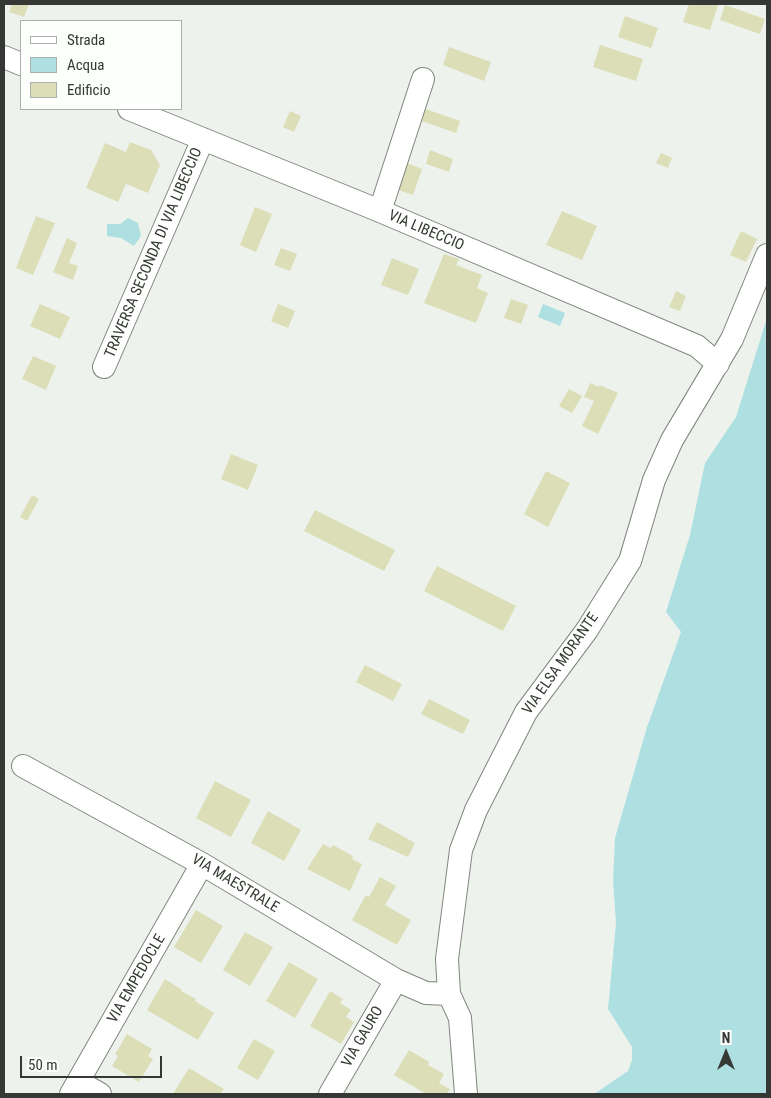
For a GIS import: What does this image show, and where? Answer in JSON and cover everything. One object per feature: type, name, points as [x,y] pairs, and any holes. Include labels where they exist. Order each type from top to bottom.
[{"type":"street","points":[[4,57],[20,64]]},
{"type":"street","points":[[380,212],[423,79]]},
{"type":"street","name":"VIA LIBECCIO","points":[[131,110],[380,212],[697,346],[718,364]]},
{"type":"street","name":"TRAVERSA SECONDA DI VIA LIBECCIO","points":[[104,367],[203,139]]},
{"type":"street","name":"VIA ELSA MORANTE","points":[[466,1094],[460,1018],[449,994],[447,959],[461,850],[476,810],[526,712],[587,630],[630,561],[654,480],[672,440],[732,339],[767,255]]},
{"type":"street","name":"VIA MAESTRALE","points":[[24,766],[202,864],[396,980],[426,993],[449,994]]},
{"type":"street","name":"VIA EMPEDOCLE","points":[[75,1088],[202,864]]},
{"type":"street","name":"VIA GAURO","points":[[330,1094],[396,980]]},
{"type":"street","points":[[75,1088],[100,1094]]},
{"type":"water","points":[[128,218],[138,223],[141,236],[134,246],[121,238],[107,236],[107,224],[120,224]]},
{"type":"water","points":[[543,304],[565,313],[560,326],[538,317]]},
{"type":"water","points":[[767,318],[767,1094],[594,1094],[628,1071],[632,1060],[632,1047],[608,1009],[616,923],[613,881],[615,838],[647,727],[681,632],[666,612],[690,535],[705,463],[736,417]]},
{"type":"building","points":[[12,4],[29,4],[24,17],[9,12]]},
{"type":"building","points":[[689,4],[718,5],[710,30],[683,22]]},
{"type":"building","points":[[725,5],[765,19],[760,34],[720,20]]},
{"type":"building","points":[[625,16],[658,28],[651,48],[618,37]]},
{"type":"building","points":[[600,45],[643,59],[636,81],[593,67]]},
{"type":"building","points":[[449,47],[491,62],[484,81],[443,65]]},
{"type":"building","points":[[420,107],[460,121],[456,133],[416,119]]},
{"type":"building","points":[[290,111],[301,116],[294,132],[283,127]]},
{"type":"building","points":[[130,142],[151,150],[160,165],[148,193],[126,184],[118,202],[86,188],[105,143],[126,152]]},
{"type":"building","points":[[430,150],[453,159],[449,172],[426,164]]},
{"type":"building","points":[[661,153],[672,158],[668,168],[656,163]]},
{"type":"building","points":[[402,161],[422,169],[413,195],[392,188]]},
{"type":"building","points":[[255,207],[272,214],[256,252],[240,245]]},
{"type":"building","points":[[562,211],[597,226],[582,260],[546,245]]},
{"type":"building","points":[[36,216],[55,223],[33,275],[16,268]]},
{"type":"building","points":[[741,231],[757,239],[746,262],[730,255]]},
{"type":"building","points":[[67,238],[77,243],[69,263],[78,266],[73,280],[53,272]]},
{"type":"building","points":[[281,248],[297,254],[290,271],[274,265]]},
{"type":"building","points":[[444,254],[459,259],[456,265],[482,275],[477,288],[488,293],[476,323],[424,303]]},
{"type":"building","points":[[392,258],[419,269],[408,295],[381,285]]},
{"type":"building","points":[[676,291],[686,296],[680,311],[669,307]]},
{"type":"building","points":[[511,299],[528,305],[521,324],[504,318]]},
{"type":"building","points":[[40,304],[70,317],[60,339],[30,326]]},
{"type":"building","points":[[278,304],[295,311],[288,328],[271,321]]},
{"type":"building","points":[[33,356],[56,366],[46,390],[22,379]]},
{"type":"building","points":[[590,383],[618,393],[598,434],[582,426],[594,401],[584,397]]},
{"type":"building","points":[[569,389],[582,396],[572,413],[559,406]]},
{"type":"building","points":[[231,454],[258,465],[248,490],[221,479]]},
{"type":"building","points":[[546,471],[570,483],[548,527],[524,514]]},
{"type":"building","points":[[32,495],[39,499],[27,521],[20,517]]},
{"type":"building","points":[[315,510],[395,550],[384,571],[304,531]]},
{"type":"building","points":[[437,566],[516,606],[503,631],[424,591]]},
{"type":"building","points":[[365,665],[402,684],[393,701],[356,682]]},
{"type":"building","points":[[429,699],[470,720],[463,734],[421,714]]},
{"type":"building","points":[[215,781],[251,800],[231,837],[196,818]]},
{"type":"building","points":[[268,811],[301,830],[284,861],[251,843]]},
{"type":"building","points":[[377,822],[415,843],[408,857],[368,839]]},
{"type":"building","points":[[323,844],[331,848],[333,845],[353,856],[352,859],[362,864],[350,891],[307,869]]},
{"type":"building","points":[[380,877],[396,886],[385,905],[411,920],[397,945],[352,920],[366,895],[369,897]]},
{"type":"building","points":[[196,910],[223,926],[201,963],[174,947]]},
{"type":"building","points":[[245,932],[273,947],[250,986],[223,970]]},
{"type":"building","points":[[289,962],[318,979],[295,1018],[266,1001]]},
{"type":"building","points":[[165,979],[214,1013],[198,1040],[147,1010]]},
{"type":"building","points":[[330,991],[343,999],[340,1003],[351,1010],[346,1017],[354,1022],[341,1044],[310,1026]]},
{"type":"building","points":[[127,1034],[152,1049],[148,1056],[153,1059],[139,1082],[112,1066],[118,1056],[115,1054]]},
{"type":"building","points":[[254,1039],[275,1051],[258,1080],[237,1068]]},
{"type":"building","points":[[409,1050],[429,1062],[428,1065],[444,1074],[439,1083],[450,1089],[447,1094],[426,1094],[394,1075]]},
{"type":"building","points":[[189,1068],[224,1089],[220,1094],[173,1094]]}]
